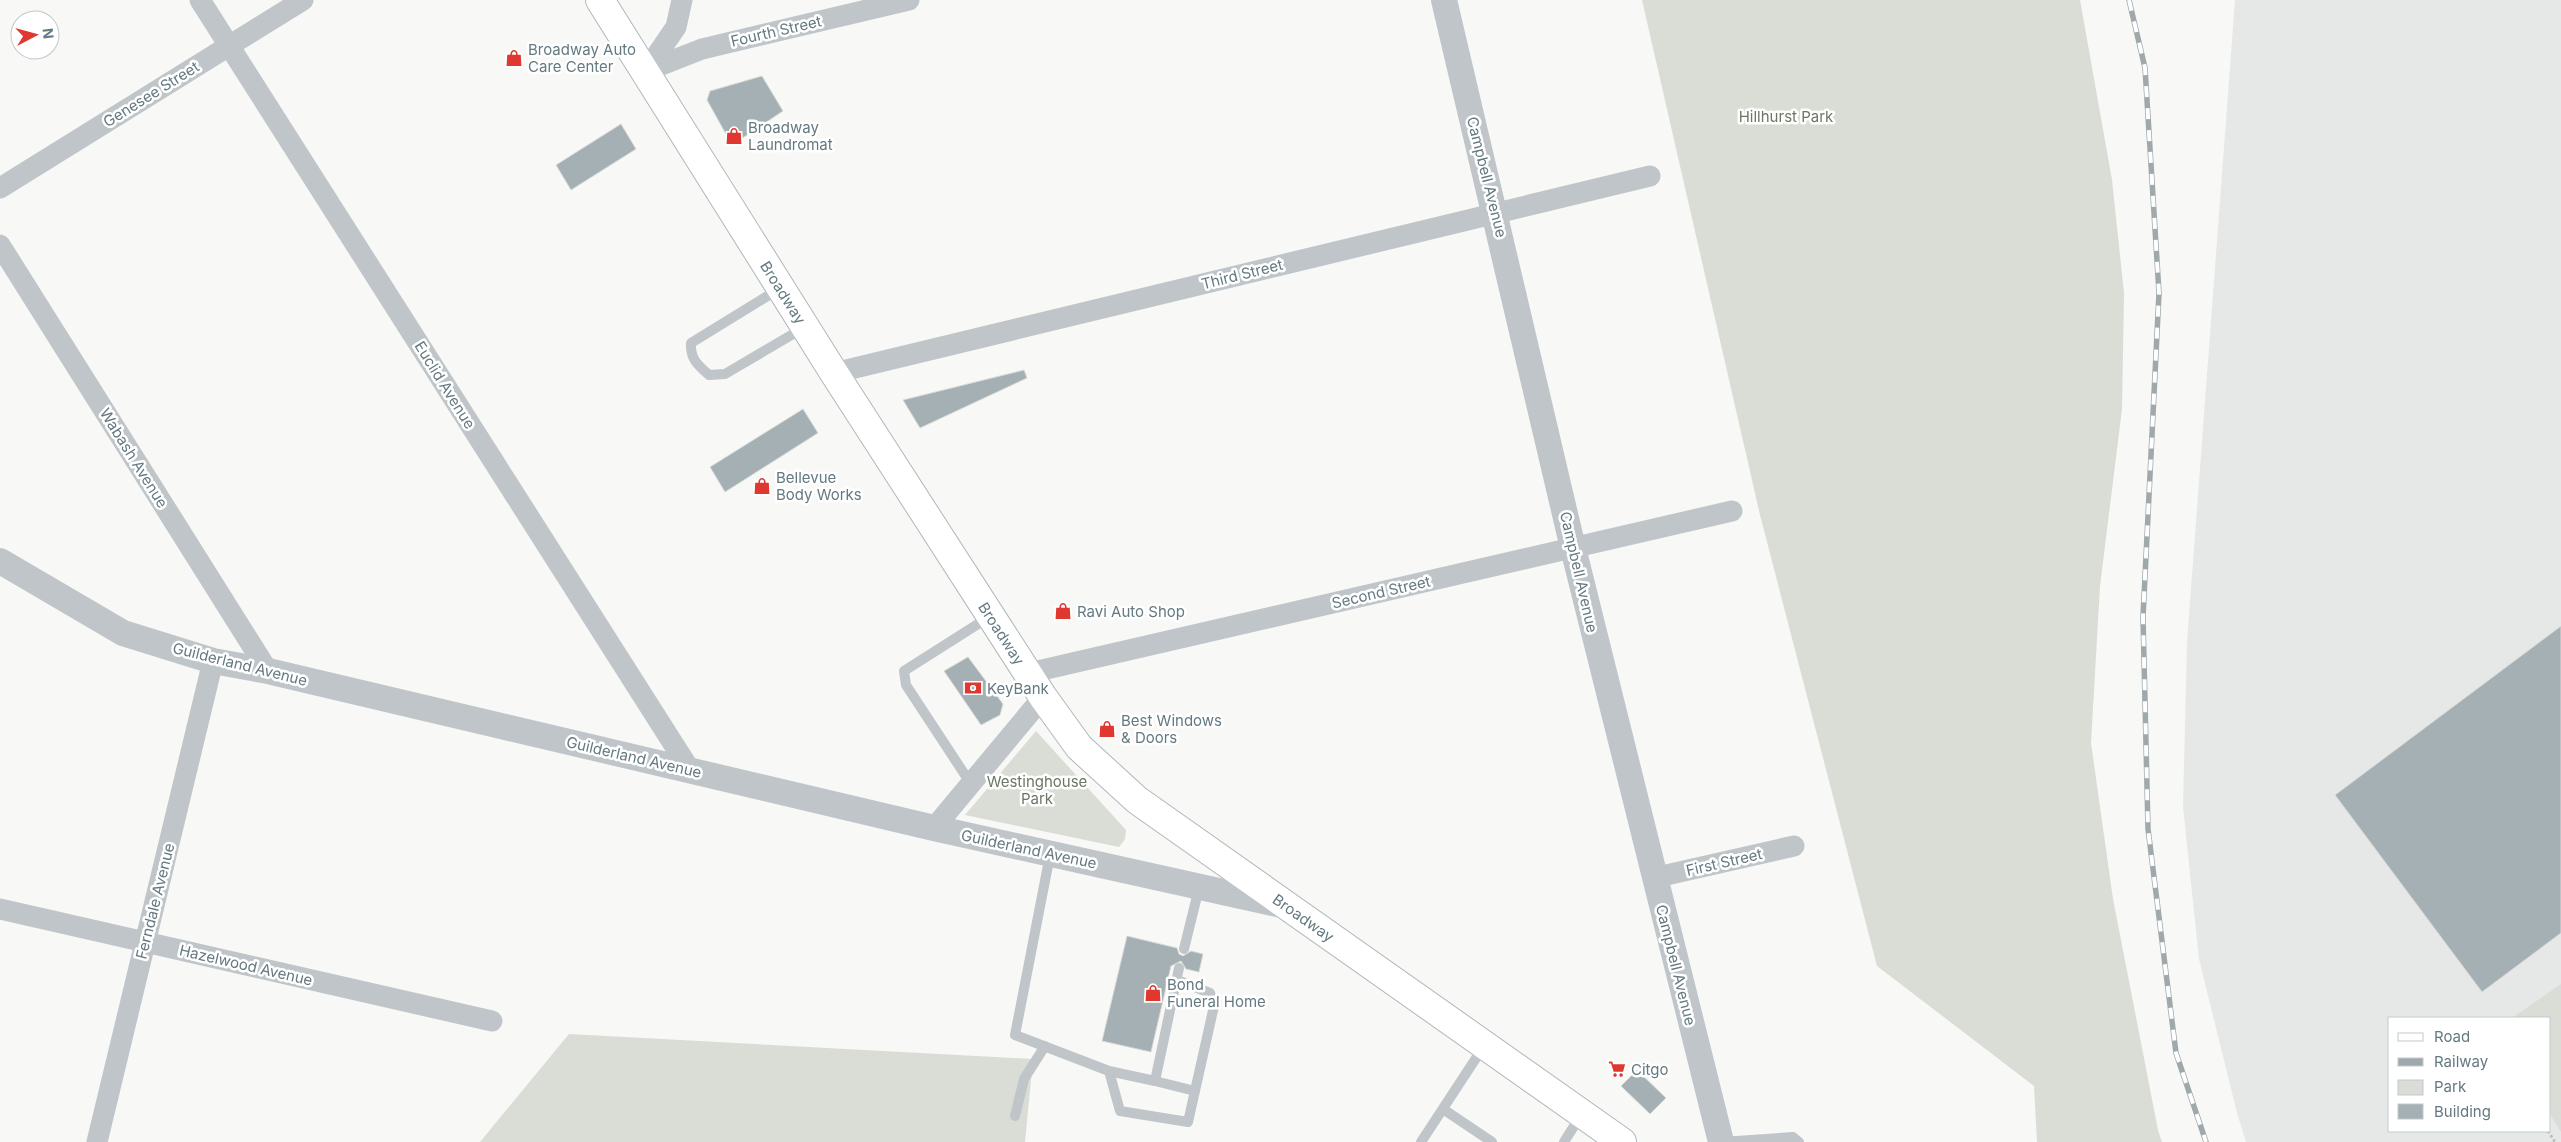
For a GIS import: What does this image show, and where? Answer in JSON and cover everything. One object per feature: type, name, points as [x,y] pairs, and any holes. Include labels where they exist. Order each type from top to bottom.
[{"type":"main road","name":"Broadway","points":[[600,0],[834,373],[992,615],[1043,697],[1079,747],[1108,776],[1137,800],[1622,1142]]},
{"type":"street","name":"Euclid Avenue","points":[[200,0],[690,770]]},
{"type":"street","name":"Genesee Street","points":[[0,188],[303,0]]},
{"type":"street","points":[[646,71],[676,28],[682,0]]},
{"type":"street","name":"Fourth Street","points":[[646,71],[702,49],[908,0]]},
{"type":"street","name":"Campbell Avenue","points":[[1444,0],[1653,878],[1721,1142]]},
{"type":"street","name":"Third Street","points":[[834,373],[1650,176]]},
{"type":"street","name":"Wabash Avenue","points":[[0,245],[268,672]]},
{"type":"street","name":"Second Street","points":[[1029,673],[1732,511]]},
{"type":"street","name":"Guilderland Avenue","points":[[0,561],[123,633],[213,661],[268,672],[934,828],[1286,906]]},
{"type":"street","name":"Ferndale Avenue","points":[[97,1142],[213,661]]},
{"type":"street","points":[[934,828],[1043,697]]},
{"type":"street","name":"First Street","points":[[1653,878],[1794,846]]},
{"type":"street","name":"Hazelwood Avenue","points":[[0,908],[492,1022]]},
{"type":"lane","points":[[781,287],[691,344],[690,353],[696,364],[710,374],[725,374],[806,327]]},
{"type":"lane","points":[[971,784],[906,685],[904,671],[992,615]]},
{"type":"lane","points":[[1050,854],[1016,1035],[1109,1071],[1195,1092]]},
{"type":"lane","points":[[1184,949],[1199,887]]},
{"type":"lane","points":[[1155,1081],[1180,968]]},
{"type":"lane","points":[[1109,1071],[1120,1111],[1188,1122],[1214,1006],[1210,992],[1177,980]]},
{"type":"lane","points":[[1421,1142],[1484,1045]]},
{"type":"lane","points":[[1015,1116],[1024,1079],[1045,1046]]},
{"type":"lane","points":[[1443,1109],[1492,1142]]},
{"type":"lane","points":[[1564,1142],[1582,1114]]},
{"type":"lane","points":[[1721,1142],[1793,1137],[1799,1142]]},
{"type":"shaded area","points":[[2235,0],[2561,0],[2561,1142],[2246,1142],[2237,1113],[2199,959],[2183,807],[2187,642]]},
{"type":"green space","name":"Hillhurst Park","points":[[1642,0],[2080,0],[2112,180],[2124,293],[2122,409],[2100,586],[2091,743],[2113,899],[2158,1130],[2162,1142],[2037,1142],[2034,1086],[1877,966],[1760,515]]},
{"type":"green space","name":"Westinghouse Park","points":[[1036,731],[1126,830],[1125,839],[1119,847],[965,815]]},
{"type":"green space","points":[[2561,984],[2561,1132],[2551,1116],[2551,1017],[2513,1017]]},
{"type":"green space","points":[[569,1034],[1033,1059],[1025,1142],[480,1142]]},
{"type":"building","points":[[762,76],[783,111],[732,145],[707,100],[710,91]]},
{"type":"building","points":[[621,124],[636,149],[571,190],[556,165]]},
{"type":"building","points":[[1024,370],[1027,378],[920,428],[903,400]]},
{"type":"building","points":[[803,409],[818,433],[725,492],[710,467]]},
{"type":"building","points":[[2561,626],[2561,933],[2482,992],[2335,795]]},
{"type":"building","name":"KeyBank","points":[[968,657],[1003,704],[1000,715],[981,725],[944,671]]},
{"type":"building","points":[[1127,936],[1177,948],[1179,954],[1183,956],[1191,951],[1203,954],[1199,972],[1186,969],[1181,961],[1171,966],[1151,1052],[1102,1041]]},
{"type":"building","name":"Citgo","points":[[1637,1070],[1666,1098],[1650,1114],[1621,1086]]},
{"type":"railway","points":[[2129,0],[2145,68],[2159,293],[2143,617],[2148,829],[2176,1053],[2206,1142]]},
{"type":"place","name":"Broadway Auto Care Center","points":[[514,58]]},
{"type":"place","name":"Broadway Laundromat","points":[[734,136]]},
{"type":"place","name":"Bellevue Body Works","points":[[762,486]]},
{"type":"place","name":"Ravi Auto Shop","points":[[1063,611]]},
{"type":"place","name":"KeyBank","points":[[973,688]]},
{"type":"place","name":"Best Windows & Doors","points":[[1107,729]]},
{"type":"place","name":"Bond Funeral Home","points":[[1153,993]]},
{"type":"place","name":"Citgo","points":[[1617,1069]]}]
